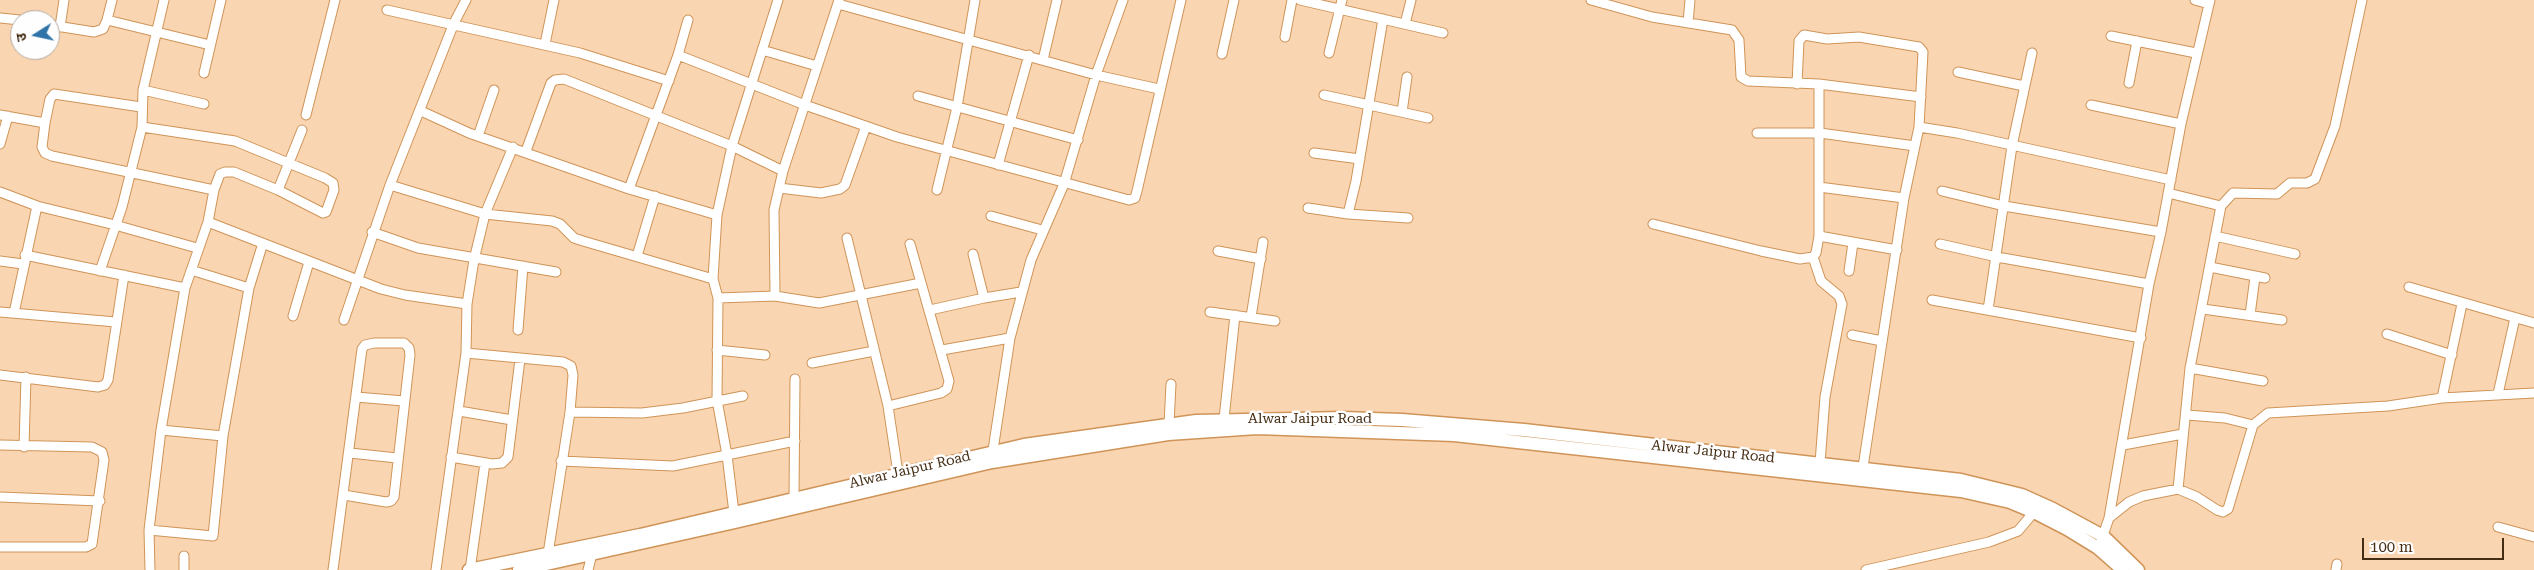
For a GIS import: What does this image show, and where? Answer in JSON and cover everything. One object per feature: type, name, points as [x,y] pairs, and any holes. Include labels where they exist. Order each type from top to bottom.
[{"type":"main road","name":"Alwar Jaipur Road","points":[[470,570],[734,513],[993,450],[1169,424],[1224,419],[1343,418],[1419,421],[1820,463],[1836,470],[1863,467],[1927,474],[1997,488],[2022,495],[2054,509],[2103,536],[2138,570]]},
{"type":"main road","name":"Alwar Jaipur Road","points":[[519,570],[992,462],[1168,434],[1216,430],[1303,428],[1438,434],[1836,470],[1961,491],[2010,502],[2034,512],[2068,529],[2098,548],[2123,570]]},
{"type":"street","points":[[64,0],[60,27],[94,32],[103,29],[112,0]]},
{"type":"street","points":[[100,271],[122,207],[142,127],[141,107],[143,90],[164,0]]},
{"type":"street","points":[[204,73],[221,0]]},
{"type":"street","points":[[306,115],[335,0]]},
{"type":"street","points":[[344,320],[358,281],[372,232],[454,24],[466,0]]},
{"type":"street","points":[[545,44],[554,0]]},
{"type":"street","points":[[734,513],[727,455],[717,400],[718,298],[713,279],[717,215],[732,146],[778,0]]},
{"type":"street","points":[[937,190],[957,107],[974,0]]},
{"type":"street","points":[[1043,60],[1057,0]]},
{"type":"street","points":[[993,450],[1010,338],[1030,260],[1064,184],[1096,75],[1124,0]]},
{"type":"street","points":[[678,55],[804,105],[866,126],[1064,184],[1129,200],[1135,198],[1181,0]]},
{"type":"street","points":[[1222,54],[1234,0]]},
{"type":"street","points":[[1285,37],[1292,0]]},
{"type":"street","points":[[1300,0],[1341,4],[1383,19],[1443,33]]},
{"type":"street","points":[[1405,24],[1411,0]]},
{"type":"street","points":[[1591,0],[1652,17],[1724,28],[1738,35],[1741,77],[1748,81],[1819,84],[1921,97]]},
{"type":"street","points":[[1688,23],[1690,0]]},
{"type":"street","points":[[2098,548],[2109,518],[2149,284],[2196,53],[2209,2],[2195,0]]},
{"type":"street","points":[[2178,489],[2183,434],[2187,415],[2190,368],[2203,309],[2221,206],[2233,193],[2277,194],[2290,184],[2308,183],[2315,179],[2335,126],[2362,0]]},
{"type":"street","points":[[774,296],[774,210],[783,171],[839,2],[1096,75],[1159,89]]},
{"type":"street","points":[[1329,53],[1341,4]]},
{"type":"street","points":[[387,10],[545,44],[669,81]]},
{"type":"street","points":[[1348,214],[1360,158],[1383,19]]},
{"type":"street","points":[[107,20],[156,30],[210,45]]},
{"type":"street","points":[[629,189],[669,81],[688,20]]},
{"type":"street","points":[[1797,84],[1799,41],[1804,35],[1827,39],[1859,37],[1919,47],[1923,52],[1919,127],[1904,198],[1863,467]]},
{"type":"street","points":[[2111,36],[2196,53]]},
{"type":"street","points":[[2129,83],[2137,41]]},
{"type":"street","points":[[762,50],[818,66]]},
{"type":"street","points":[[1988,310],[2012,146],[2032,53]]},
{"type":"street","points":[[998,165],[1029,55]]},
{"type":"street","points":[[1958,72],[2024,86]]},
{"type":"street","points":[[1402,112],[1407,77]]},
{"type":"street","points":[[526,151],[551,83],[555,80],[564,79],[732,146],[783,171]]},
{"type":"street","points":[[1653,224],[1760,252],[1800,259],[1813,257],[1816,253],[1819,236],[1819,84]]},
{"type":"street","points":[[143,90],[204,104]]},
{"type":"street","points":[[478,136],[494,90]]},
{"type":"street","points":[[141,107],[54,94],[50,99],[42,147],[45,153],[52,156],[214,190]]},
{"type":"street","points":[[1324,95],[1428,118]]},
{"type":"street","points":[[918,96],[1078,140]]},
{"type":"street","points":[[2091,105],[2181,124]]},
{"type":"street","points":[[421,111],[478,136],[526,151],[629,189],[717,215]]},
{"type":"street","points":[[0,144],[4,116],[45,124]]},
{"type":"street","points":[[779,188],[821,193],[840,189],[845,185],[866,126]]},
{"type":"street","points":[[142,127],[235,141],[288,162],[333,183],[334,190],[326,212],[318,211],[278,190],[234,172],[220,174],[214,190],[208,222],[197,248],[185,288],[161,430],[149,530],[150,570]]},
{"type":"street","points":[[1919,127],[1957,133],[2171,180]]},
{"type":"street","points":[[278,190],[302,130]]},
{"type":"street","points":[[1757,133],[1820,133],[1915,146]]},
{"type":"street","points":[[436,570],[459,410],[466,352],[467,304],[474,260],[486,214],[514,147]]},
{"type":"street","points":[[1314,153],[1360,158]]},
{"type":"street","points":[[390,185],[486,214],[552,221],[560,224],[574,238],[713,279]]},
{"type":"street","points":[[1819,187],[1904,198]]},
{"type":"street","points":[[1942,191],[2004,206],[2161,232]]},
{"type":"street","points":[[0,192],[37,206],[197,248]]},
{"type":"street","points":[[2168,193],[2221,206]]},
{"type":"street","points":[[637,256],[655,196]]},
{"type":"street","points":[[14,313],[37,206]]},
{"type":"street","points":[[1308,208],[1348,214],[1408,218]]},
{"type":"street","points":[[991,216],[1042,230]]},
{"type":"street","points":[[208,222],[358,281],[405,296],[467,304]]},
{"type":"street","points":[[372,232],[418,248],[474,260],[556,272]]},
{"type":"street","points":[[1819,236],[1897,250]]},
{"type":"street","points":[[2215,236],[2295,254]]},
{"type":"street","points":[[847,238],[888,406],[898,473]]},
{"type":"street","points":[[1252,316],[1263,242]]},
{"type":"street","points":[[149,530],[213,536],[223,436],[249,288],[263,243]]},
{"type":"street","points":[[1849,272],[1853,243]]},
{"type":"street","points":[[888,406],[941,393],[948,389],[949,381],[942,350],[910,244]]},
{"type":"street","points":[[1940,244],[1997,257],[2149,284]]},
{"type":"street","points":[[1218,251],[1260,259]]},
{"type":"street","points":[[973,254],[984,298]]},
{"type":"street","points":[[1813,257],[1821,281],[1839,296],[1842,304],[1825,396],[1820,463]]},
{"type":"street","points":[[0,261],[24,260],[100,271],[185,288]]},
{"type":"street","points":[[294,316],[309,262]]},
{"type":"street","points":[[518,330],[524,266]]},
{"type":"street","points":[[2210,267],[2265,278]]},
{"type":"street","points":[[191,270],[249,288]]},
{"type":"street","points":[[0,375],[98,387],[105,385],[108,380],[124,275]]},
{"type":"street","points":[[2250,315],[2255,276]]},
{"type":"street","points":[[718,298],[774,296],[819,303],[921,283]]},
{"type":"street","points":[[2409,287],[2462,304],[2534,323]]},
{"type":"street","points":[[930,310],[1022,292]]},
{"type":"street","points":[[1932,300],[2141,338]]},
{"type":"street","points":[[2442,398],[2462,304]]},
{"type":"street","points":[[2203,309],[2282,320]]},
{"type":"street","points":[[0,312],[116,322]]},
{"type":"street","points":[[1210,312],[1252,316],[1275,321]]},
{"type":"street","points":[[1224,419],[1235,315]]},
{"type":"street","points":[[2498,394],[2515,318]]},
{"type":"street","points":[[2387,334],[2452,355]]},
{"type":"street","points":[[1852,335],[1882,340]]},
{"type":"street","points":[[942,350],[1010,338]]},
{"type":"street","points":[[334,570],[356,397],[365,345],[404,344],[409,348],[410,355],[394,497],[391,501],[344,495]]},
{"type":"street","points":[[717,350],[764,356]]},
{"type":"street","points":[[812,363],[874,351]]},
{"type":"street","points":[[466,352],[563,362],[571,366],[573,375],[570,412],[548,554]]},
{"type":"street","points":[[451,458],[485,463],[502,463],[508,457],[520,359]]},
{"type":"street","points":[[2190,368],[2263,381]]},
{"type":"street","points":[[24,447],[26,377]]},
{"type":"street","points":[[794,498],[795,379]]},
{"type":"street","points":[[1169,424],[1171,384]]},
{"type":"street","points":[[2109,518],[2129,502],[2143,496],[2178,489],[2197,497],[2217,510],[2223,512],[2228,509],[2253,425],[2268,413],[2388,406],[2442,398],[2534,392]]},
{"type":"street","points":[[570,412],[642,412],[683,408],[743,396]]},
{"type":"street","points":[[356,397],[404,401]]},
{"type":"street","points":[[459,410],[512,420]]},
{"type":"street","points":[[2187,415],[2225,418],[2253,425]]},
{"type":"street","points":[[161,430],[223,436]]},
{"type":"street","points":[[2123,445],[2183,434]]},
{"type":"street","points":[[562,461],[673,466],[795,440]]},
{"type":"street","points":[[0,445],[97,448],[102,452],[104,460],[95,539],[90,546],[0,547]]},
{"type":"street","points":[[350,453],[397,458]]},
{"type":"street","points":[[470,570],[485,463]]},
{"type":"street","points":[[0,497],[100,501]]},
{"type":"street","points":[[1866,570],[1989,542],[2018,531],[2034,512]]},
{"type":"street","points":[[2498,527],[2534,537]]},
{"type":"street","points":[[588,570],[592,554]]},
{"type":"street","points":[[184,556],[184,570]]}]
